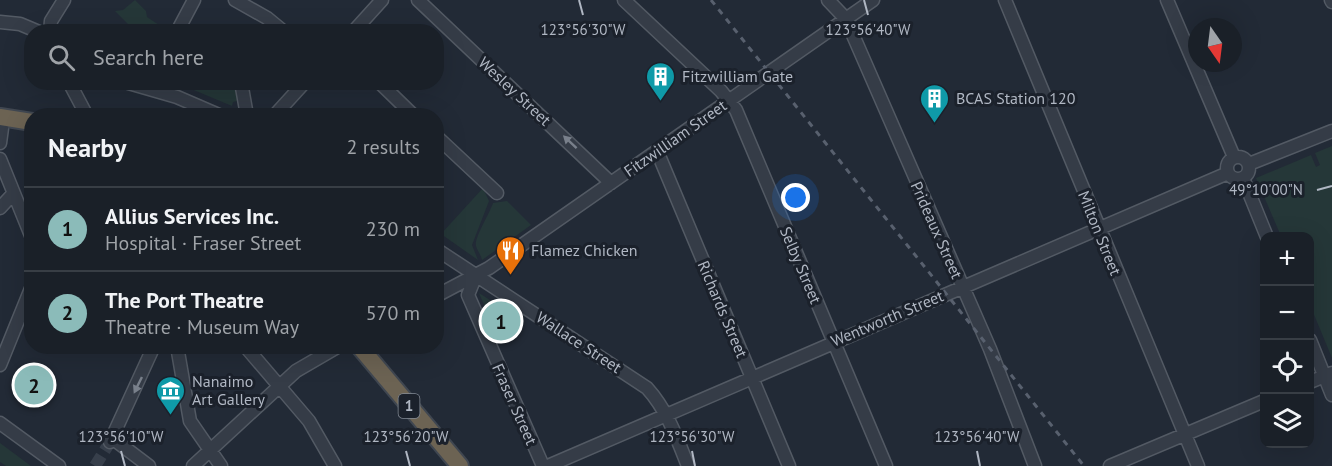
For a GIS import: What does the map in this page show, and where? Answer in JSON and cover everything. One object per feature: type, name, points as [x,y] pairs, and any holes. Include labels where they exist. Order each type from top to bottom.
[{"type":"highway","points":[[1,129],[24,124]]},
{"type":"highway","points":[[1,129],[24,131]]},
{"type":"highway","name":"1","points":[[366,354],[460,466]]},
{"type":"street","points":[[51,24],[64,0]]},
{"type":"street","points":[[181,24],[194,0]]},
{"type":"street","points":[[235,0],[274,24]]},
{"type":"street","points":[[360,24],[382,0]]},
{"type":"street","name":"Wesley Street","points":[[418,0],[443,24]]},
{"type":"street","name":"Selby Street","points":[[624,0],[729,100],[738,113],[886,466]]},
{"type":"street","name":"Prideaux Street","points":[[828,0],[846,19],[963,286],[1035,466]]},
{"type":"street","name":"Fitzwilliam Street","points":[[444,292],[476,275],[873,0]]},
{"type":"street","name":"Milton Street","points":[[1005,0],[1198,466]]},
{"type":"street","points":[[1167,0],[1234,157]]},
{"type":"street","points":[[0,22],[24,26]]},
{"type":"street","name":"Wesley Street","points":[[444,25],[611,183]]},
{"type":"street","points":[[73,90],[83,108]]},
{"type":"street","points":[[153,90],[202,108]]},
{"type":"street","points":[[242,90],[244,108]]},
{"type":"street","points":[[281,108],[298,90]]},
{"type":"street","points":[[387,90],[406,108]]},
{"type":"street","points":[[1249,164],[1332,131]]},
{"type":"street","points":[[444,143],[497,193]]},
{"type":"street","name":"Richards Street","points":[[657,151],[789,466]]},
{"type":"street","points":[[1234,157],[1242,157],[1249,164],[1248,173],[1243,178],[1236,179],[1228,173],[1227,164],[1234,157]]},
{"type":"street","points":[[0,159],[12,195],[24,221]]},
{"type":"street","name":"Wentworth Street","points":[[548,466],[751,376],[1228,173]]},
{"type":"street","points":[[1243,178],[1265,232]]},
{"type":"street","points":[[0,208],[12,195]]},
{"type":"street","name":"Wallace Street","points":[[444,254],[640,383],[653,395],[666,415],[688,466]]},
{"type":"street","name":"Fraser Street","points":[[476,275],[468,295],[543,466]]},
{"type":"street","points":[[0,365],[24,306]]},
{"type":"street","points":[[1314,348],[1328,374],[1332,395]]},
{"type":"street","points":[[149,466],[112,440],[150,354]]},
{"type":"street","points":[[178,354],[187,412],[193,427],[221,466]]},
{"type":"street","points":[[252,354],[309,421],[333,462]]},
{"type":"street","points":[[193,466],[280,387],[313,360],[324,354]]},
{"type":"street","points":[[1314,380],[1328,374]]},
{"type":"street","points":[[1110,466],[1260,403]]},
{"type":"street","points":[[0,423],[59,466]]},
{"type":"shaded area","points":[[135,0],[146,11],[147,17],[158,24],[128,24],[115,11],[123,10]]},
{"type":"shaded area","points":[[194,90],[239,90],[241,107],[237,101],[233,102],[232,106]]},
{"type":"shaded area","points":[[1332,146],[1332,358],[1314,315],[1314,232],[1279,232],[1256,178],[1311,155],[1316,167],[1320,165],[1315,153]]},
{"type":"shaded area","points":[[483,188],[489,201],[472,245],[478,260],[444,236],[444,231]]},
{"type":"shaded area","points":[[507,201],[531,225],[482,260],[476,246],[480,232],[493,203]]},
{"type":"shaded area","points":[[479,293],[507,311],[490,319]]},
{"type":"shaded area","points":[[0,443],[31,466],[6,466],[0,462]]},
{"type":"tunnel","points":[[95,466],[110,442]]},
{"type":"railway","points":[[711,0],[1084,466]]},
{"type":"place","name":"Fitzwilliam Gate","points":[[661,102]]},
{"type":"place","name":"BCAS Station 120","points":[[935,124]]},
{"type":"place","name":"Flamez Chicken","points":[[510,276]]},
{"type":"place","name":"Allius Services Inc.","points":[[501,321]]},
{"type":"place","name":"The Port Theatre","points":[[34,385]]},
{"type":"place","name":"Nanaimo Art Gallery","points":[[171,416]]}]
